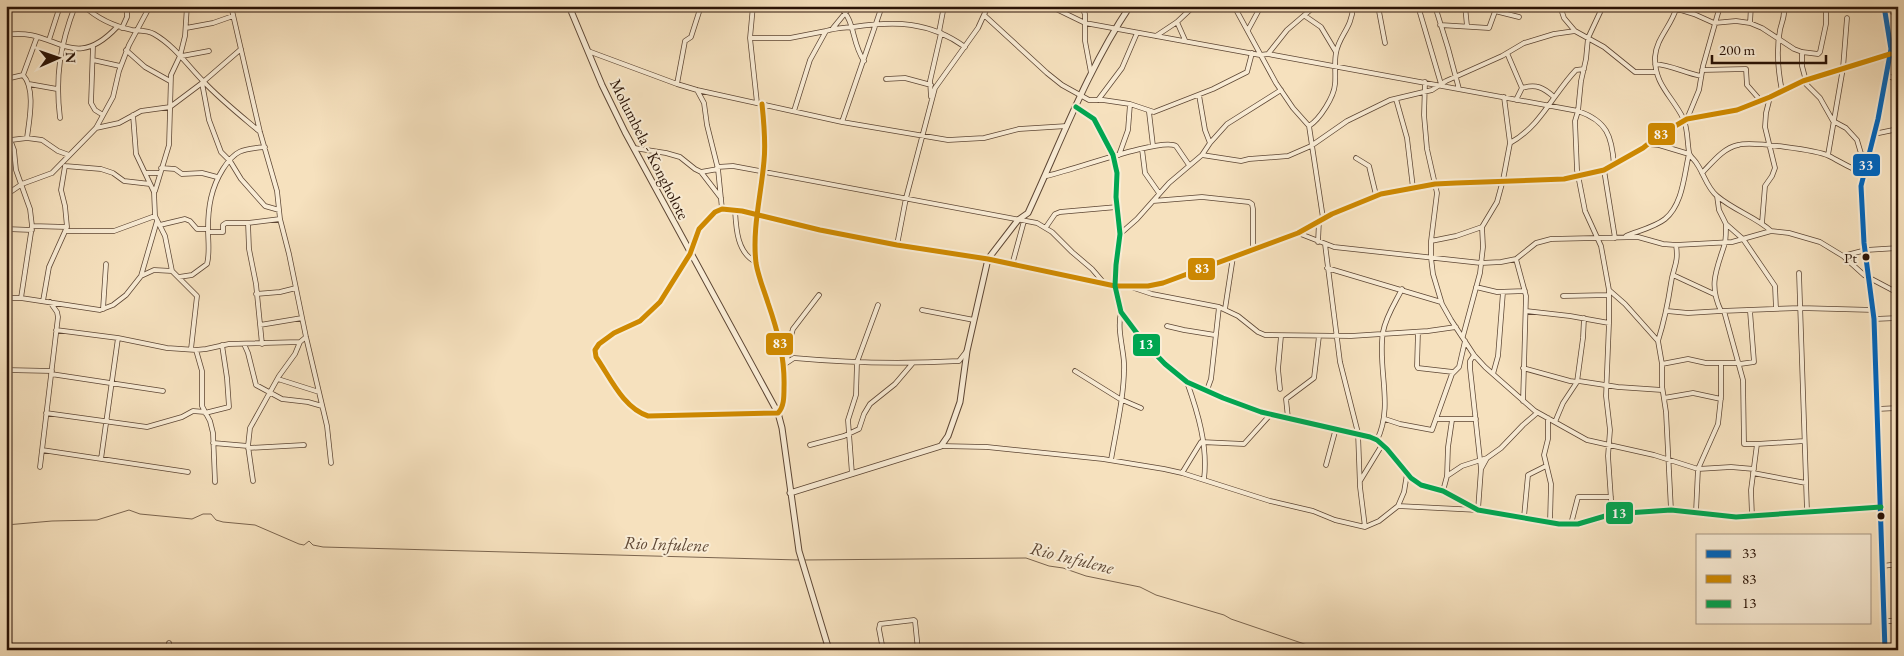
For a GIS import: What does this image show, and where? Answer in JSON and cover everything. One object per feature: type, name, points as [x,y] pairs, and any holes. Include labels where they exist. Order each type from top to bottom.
[{"type":"street","points":[[49,40],[60,6]]},
{"type":"street","points":[[60,118],[57,89],[62,45],[75,6]]},
{"type":"street","points":[[84,6],[98,18],[117,27],[144,31],[156,35],[181,56],[203,83],[260,132]]},
{"type":"street","points":[[122,28],[127,6]]},
{"type":"street","points":[[43,301],[49,267],[66,229],[65,206],[61,190],[62,166],[68,155],[96,128],[113,97],[120,66],[126,50],[150,6]]},
{"type":"street","points":[[172,271],[168,248],[155,216],[154,192],[169,145],[170,81],[173,70],[181,56],[186,28],[187,6]]},
{"type":"street","points":[[231,6],[260,132],[277,191],[280,219],[290,254],[322,406],[331,463]]},
{"type":"street","name":"Molumbela - Kongholote","points":[[569,6],[602,85],[634,148],[778,413],[782,428],[799,551],[829,650]]},
{"type":"street","points":[[677,84],[685,41],[691,37],[701,6]]},
{"type":"street","points":[[752,6],[750,38],[765,146],[763,172],[757,215],[754,227],[756,262],[785,364],[783,403],[778,413],[648,416],[641,414],[621,397],[596,357],[595,350],[614,333],[640,321],[660,302],[690,254],[700,229],[715,212],[722,209],[735,210],[757,215],[814,229],[897,245],[988,259],[1116,286],[1148,286],[1163,283],[1298,233],[1321,220],[1376,195],[1435,184],[1503,180],[1543,181],[1604,170],[1686,120],[1730,112],[1761,101],[1804,81],[1890,54]]},
{"type":"street","points":[[839,6],[846,14],[852,27],[856,47],[864,60]]},
{"type":"street","points":[[834,28],[851,6]]},
{"type":"street","points":[[842,122],[882,6]]},
{"type":"street","points":[[931,98],[930,84],[944,6]]},
{"type":"street","points":[[897,245],[906,198],[923,137],[931,98],[935,88],[985,16],[988,6]]},
{"type":"street","points":[[1050,6],[1085,23],[1114,29],[1185,40],[1260,55],[1268,54],[1578,111],[1604,126],[1611,139],[1614,165]]},
{"type":"street","points":[[1081,6],[1085,14]]},
{"type":"street","points":[[1088,6],[1085,14],[1085,41],[1092,74]]},
{"type":"street","points":[[941,446],[948,436],[960,402],[967,351],[988,259],[1028,213],[1081,96],[1114,29],[1130,6]]},
{"type":"street","points":[[1156,36],[1177,22],[1194,6]]},
{"type":"street","points":[[1234,6],[1281,90],[1308,126],[1318,178],[1321,220],[1318,242]]},
{"type":"street","points":[[1248,30],[1261,6]]},
{"type":"street","points":[[1268,54],[1282,35],[1315,6]]},
{"type":"street","points":[[1308,126],[1315,121],[1334,89],[1336,52],[1350,26],[1353,6]]},
{"type":"street","points":[[1378,6],[1385,43]]},
{"type":"street","points":[[1418,6],[1441,85]]},
{"type":"street","points":[[1435,6],[1459,89]]},
{"type":"street","points":[[1465,6],[1467,26]]},
{"type":"street","points":[[1440,24],[1489,28],[1497,6]]},
{"type":"street","points":[[1560,6],[1564,18],[1575,31],[1604,46],[1635,72],[1655,72]]},
{"type":"street","points":[[1575,121],[1588,38],[1602,6]]},
{"type":"street","points":[[1668,6],[1694,14],[1714,23],[1736,21],[1750,23],[1802,52],[1818,54],[1826,24],[1826,6]]},
{"type":"street","points":[[1622,238],[1665,219],[1683,186],[1689,154],[1686,120],[1697,95],[1700,76],[1720,6]]},
{"type":"street","points":[[1750,23],[1751,6]]},
{"type":"street","points":[[1782,91],[1778,40],[1785,13],[1783,6]]},
{"type":"street","points":[[1676,8],[1672,20],[1658,44],[1655,72],[1667,94],[1686,120]]},
{"type":"street","points":[[1885,650],[1874,310],[1866,250],[1861,186],[1880,111],[1891,48],[1884,8],[1898,13]]},
{"type":"street","points":[[1495,11],[1519,17]]},
{"type":"street","points":[[186,28],[213,23],[233,16]]},
{"type":"street","points":[[985,16],[1047,73],[1081,96],[1089,100],[1130,104],[1149,112],[1160,111],[1247,72],[1252,53]]},
{"type":"street","points":[[1305,16],[1321,27],[1336,52]]},
{"type":"street","points":[[1828,156],[1843,68],[1847,18]]},
{"type":"street","points":[[1177,22],[1185,40]]},
{"type":"street","points":[[750,38],[790,38],[834,28],[877,23],[908,23],[940,32],[965,47]]},
{"type":"street","points":[[6,35],[20,34],[37,37],[78,49],[93,46],[117,27]]},
{"type":"street","points":[[794,111],[810,60],[826,31]]},
{"type":"street","points":[[1202,155],[1241,161],[1286,157],[1311,146],[1347,121],[1396,99],[1425,92],[1441,85],[1507,54],[1524,43],[1575,31]]},
{"type":"street","points":[[1098,100],[1122,68],[1137,33]]},
{"type":"street","points":[[23,75],[37,37]]},
{"type":"street","points":[[93,46],[91,103],[95,110],[103,115]]},
{"type":"street","points":[[1891,48],[1898,47]]},
{"type":"street","points":[[96,128],[119,123],[133,115],[153,108],[170,107],[203,83],[241,49]]},
{"type":"street","points":[[126,50],[145,67],[170,81]]},
{"type":"street","points":[[181,56],[208,51]]},
{"type":"street","points":[[588,51],[697,90],[842,122],[923,137],[961,140],[984,138],[1019,129],[1067,126]]},
{"type":"street","points":[[1802,52],[1804,81],[1820,98],[1833,120],[1846,128],[1857,140],[1865,167]]},
{"type":"street","points":[[1507,54],[1522,88]]},
{"type":"street","points":[[94,60],[120,66]]},
{"type":"street","points":[[1655,64],[1665,65],[1700,76]]},
{"type":"street","points":[[1510,143],[1539,120],[1554,96],[1576,70],[1584,69]]},
{"type":"street","points":[[1702,70],[1746,69],[1747,85],[1761,101]]},
{"type":"street","points":[[6,79],[23,75]]},
{"type":"street","points":[[23,75],[29,84],[31,114],[27,138]]},
{"type":"street","points":[[1886,76],[1898,78]]},
{"type":"street","points":[[886,79],[905,78],[930,84],[935,88]]},
{"type":"street","points":[[1425,82],[1424,115],[1427,149],[1437,193],[1430,258],[1441,302],[1474,354],[1493,374],[1537,413],[1587,440],[1608,446],[1654,454],[1698,469],[1731,467],[1806,484]]},
{"type":"street","points":[[203,83],[211,128],[221,152],[241,179],[265,206],[279,210]]},
{"type":"street","points":[[29,84],[57,89]]},
{"type":"street","points":[[1522,88],[1538,86],[1554,96]]},
{"type":"street","points":[[1516,100],[1522,88]]},
{"type":"street","points":[[697,90],[704,103]]},
{"type":"street","points":[[1120,234],[1159,193],[1202,155],[1227,124],[1281,90]]},
{"type":"street","points":[[707,92],[704,103],[706,125],[718,168],[722,209]]},
{"type":"street","points":[[1199,95],[1205,130],[1210,143]]},
{"type":"street","points":[[1385,419],[1431,431],[1453,372],[1459,367],[1481,262],[1482,227],[1494,208],[1503,180],[1510,143],[1504,97]]},
{"type":"street","points":[[1762,223],[1765,186],[1772,176],[1774,168],[1765,122],[1770,97]]},
{"type":"street","points":[[1396,99],[1407,138],[1413,188]]},
{"type":"street","points":[[1118,154],[1128,130],[1130,104]]},
{"type":"street","points":[[1076,107],[1094,119],[1113,155],[1117,173],[1117,207],[1120,234],[1116,265],[1116,286],[1121,312],[1120,324],[1124,362],[1121,406],[1111,460]]},
{"type":"street","points":[[1572,110],[1575,121],[1578,176],[1585,211],[1601,246],[1609,290],[1605,385],[1610,430],[1608,446],[1612,514]]},
{"type":"street","points":[[1149,112],[1153,146]]},
{"type":"street","points":[[133,115],[136,154],[154,192]]},
{"type":"street","points":[[6,129],[14,150],[16,170],[30,209],[32,228],[21,298]]},
{"type":"street","points":[[1874,134],[1898,129]]},
{"type":"street","points":[[10,140],[27,138],[42,140],[58,151],[68,155]]},
{"type":"street","points":[[1046,176],[1072,170],[1113,155],[1165,143],[1173,144],[1189,165]]},
{"type":"street","points":[[1648,144],[1659,145],[1689,154],[1717,196],[1738,212],[1762,223],[1772,231]]},
{"type":"street","points":[[1702,173],[1716,159],[1736,145],[1769,146],[1828,156],[1855,171],[1864,173]]},
{"type":"street","points":[[179,277],[192,275],[206,266],[209,257],[208,231],[211,194],[228,160],[242,149],[264,147]]},
{"type":"street","points":[[634,148],[677,155],[695,170],[701,172],[733,166],[1031,221],[1046,227],[1092,269],[1104,283]]},
{"type":"street","points":[[1142,149],[1145,173],[1159,193]]},
{"type":"street","points":[[1356,158],[1369,166],[1376,195]]},
{"type":"street","points":[[7,194],[22,184],[46,176],[62,166],[101,169],[113,173],[124,181],[150,184]]},
{"type":"street","points":[[145,173],[175,169],[182,174],[202,173],[218,178]]},
{"type":"street","points":[[1604,170],[1615,238]]},
{"type":"street","points":[[701,172],[720,198]]},
{"type":"street","points":[[1717,196],[1719,210],[1726,224],[1743,239],[1775,286],[1776,309]]},
{"type":"street","points":[[1153,201],[1202,197],[1249,202],[1252,209],[1253,250]]},
{"type":"street","points":[[1046,227],[1055,214],[1060,212],[1117,207]]},
{"type":"street","points":[[735,210],[738,238],[745,252],[751,260],[756,262]]},
{"type":"street","points":[[6,230],[32,228],[114,231],[155,216]]},
{"type":"street","points":[[159,223],[185,219],[190,221],[197,229],[223,232],[223,225],[226,223],[248,223],[280,219]]},
{"type":"street","points":[[1012,265],[1021,220]]},
{"type":"street","points":[[6,298],[21,298],[103,309],[113,305],[126,295],[141,276],[159,223]]},
{"type":"street","points":[[248,223],[249,249],[262,344]]},
{"type":"street","points":[[1726,224],[1725,242],[1717,266],[1714,294],[1722,311],[1740,364],[1743,380],[1744,444],[1804,441]]},
{"type":"street","points":[[1431,241],[1456,236],[1482,227]]},
{"type":"street","points":[[1298,233],[1318,242],[1348,249],[1430,258],[1501,262],[1516,259],[1536,243],[1546,240],[1638,237],[1663,244],[1676,245],[1698,242],[1725,242],[1772,231],[1789,233],[1820,242],[1843,256],[1869,278],[1898,293]]},
{"type":"street","points":[[1325,244],[1336,335],[1343,375],[1358,433],[1360,482],[1365,527]]},
{"type":"street","points":[[1671,510],[1669,460],[1662,390],[1662,364],[1658,341],[1667,311],[1677,259],[1676,245]]},
{"type":"street","points":[[1843,256],[1866,250],[1898,248]]},
{"type":"street","points":[[1225,309],[1233,257]]},
{"type":"street","points":[[1516,259],[1525,291],[1524,401]]},
{"type":"street","points":[[103,309],[106,264]]},
{"type":"street","points":[[1327,268],[1441,302]]},
{"type":"street","points":[[141,276],[154,270],[172,271],[196,296],[194,350],[202,371],[201,402],[212,428],[215,482]]},
{"type":"street","points":[[1799,273],[1807,511]]},
{"type":"street","points":[[1673,275],[1714,294]]},
{"type":"street","points":[[1147,293],[1148,286]]},
{"type":"street","points":[[1132,287],[1147,293],[1225,309],[1247,322],[1261,334],[1319,336],[1418,332],[1456,327]]},
{"type":"street","points":[[1476,287],[1503,292],[1525,291]]},
{"type":"street","points":[[256,294],[280,292],[296,288]]},
{"type":"street","points":[[1377,440],[1385,419],[1382,367],[1383,333],[1393,305],[1402,289]]},
{"type":"street","points":[[1609,290],[1617,295],[1658,341]]},
{"type":"street","points":[[1493,374],[1498,356],[1503,292]]},
{"type":"street","points":[[785,364],[789,355],[793,329],[819,295]]},
{"type":"street","points":[[1563,296],[1608,296]]},
{"type":"street","points":[[40,467],[58,314],[50,302]]},
{"type":"street","points":[[852,474],[848,420],[856,395],[857,362],[878,304]]},
{"type":"street","points":[[1207,390],[1211,380],[1219,307]]},
{"type":"street","points":[[1667,311],[1688,313],[1800,308],[1874,310]]},
{"type":"street","points":[[922,310],[974,320]]},
{"type":"street","points":[[1526,311],[1609,323]]},
{"type":"street","points":[[1662,364],[1688,359],[1721,364],[1754,362],[1750,311]]},
{"type":"street","points":[[1121,312],[1153,353],[1187,382],[1242,406],[1270,415],[1358,433],[1377,440],[1395,457],[1414,481],[1443,491],[1478,510]]},
{"type":"street","points":[[260,325],[302,318]]},
{"type":"street","points":[[1555,422],[1563,403],[1577,382],[1584,318]]},
{"type":"street","points":[[1874,319],[1898,318]]},
{"type":"street","points":[[1167,326],[1215,335]]},
{"type":"street","points":[[56,330],[118,338],[167,348],[194,350],[206,350],[222,345],[300,342]]},
{"type":"street","points":[[1418,332],[1418,368],[1453,372]]},
{"type":"street","points":[[1280,389],[1278,377],[1281,336]]},
{"type":"street","points":[[1288,418],[1286,399],[1314,378],[1319,336]]},
{"type":"street","points":[[253,482],[248,447],[250,428],[278,379],[296,354],[300,342],[306,337]]},
{"type":"street","points":[[101,459],[118,338]]},
{"type":"street","points":[[244,344],[256,385],[282,399],[308,402],[322,406]]},
{"type":"street","points":[[46,413],[150,426],[182,417],[193,411],[205,412],[229,406],[222,345]]},
{"type":"street","points":[[782,352],[794,358],[912,364],[959,361],[967,351]]},
{"type":"street","points":[[1474,354],[1470,360],[1470,368],[1481,469],[1478,510]]},
{"type":"street","points":[[785,364],[794,358]]},
{"type":"street","points":[[959,361],[963,373]]},
{"type":"street","points":[[810,445],[844,436],[859,429],[870,404],[895,384],[912,364]]},
{"type":"street","points":[[1696,512],[1698,469],[1718,424],[1721,399],[1721,364]]},
{"type":"street","points":[[1523,368],[1570,382],[1583,381],[1662,390]]},
{"type":"street","points":[[6,370],[51,372],[164,391]]},
{"type":"street","points":[[1075,371],[1120,399],[1142,408]]},
{"type":"street","points":[[278,379],[319,392]]},
{"type":"street","points":[[1187,382],[1203,441],[1204,479]]},
{"type":"street","points":[[1664,398],[1693,393],[1721,399]]},
{"type":"street","points":[[1878,409],[1898,408]]},
{"type":"street","points":[[1481,469],[1487,458],[1501,448],[1522,425],[1537,413]]},
{"type":"street","points":[[1203,441],[1244,444],[1270,415]]},
{"type":"street","points":[[1548,418],[1548,439],[1544,450],[1551,484],[1550,522]]},
{"type":"street","points":[[1436,419],[1476,419]]},
{"type":"street","points":[[1443,491],[1447,476],[1448,447],[1452,420]]},
{"type":"street","points":[[1326,464],[1336,428]]},
{"type":"street","points":[[1182,472],[1203,441]]},
{"type":"street","points":[[213,443],[248,447],[304,445]]},
{"type":"street","points":[[1752,516],[1751,490],[1757,444]]},
{"type":"street","points":[[1360,482],[1382,445]]},
{"type":"street","points":[[790,493],[941,446],[987,447],[1111,460],[1182,472],[1270,500],[1313,511],[1342,522],[1365,527],[1380,522],[1398,506],[1404,492],[1407,474]]},
{"type":"street","points":[[42,450],[188,472]]},
{"type":"street","points":[[1447,476],[1462,466],[1487,458]]},
{"type":"street","points":[[1524,517],[1528,475],[1546,466]]},
{"type":"street","points":[[1571,524],[1578,497],[1611,497]]},
{"type":"street","points":[[1398,506],[1478,510],[1571,524],[1587,522],[1612,514],[1671,510],[1724,516],[1752,516],[1881,507]]},
{"type":"street","points":[[1883,566],[1898,564]]},
{"type":"street","points":[[883,650],[879,629],[880,624],[914,620],[918,650]]},
{"type":"street","points":[[1884,621],[1898,621]]},
{"type":"street","points":[[169,643],[169,650]]},
{"type":"waterway","name":"Rio Infulene","points":[[6,525],[97,520],[129,510],[140,514],[192,519],[203,514],[211,514],[216,520],[255,525],[299,544],[304,545],[309,541],[313,545],[323,547],[799,560]]},
{"type":"waterway","name":"Rio Infulene","points":[[803,560],[1026,558],[1086,576],[1140,587],[1156,595],[1224,615],[1322,650]]},
{"type":"transit line","name":"33","points":[[1884,6],[1891,49],[1878,119],[1861,186],[1864,243],[1874,319],[1885,650]]},
{"type":"transit line","name":"83","points":[[762,104],[765,154],[757,212],[756,225],[755,238],[755,250],[758,273],[775,324],[782,356],[784,391],[781,408],[778,413],[648,416],[639,412],[624,399],[596,357],[595,350],[599,344],[614,333],[640,321],[660,302],[690,254],[699,229],[715,212],[722,209],[742,211],[820,230],[897,245],[988,259],[1115,286],[1148,286],[1163,283],[1298,233],[1332,214],[1381,194],[1435,184],[1564,179],[1604,170],[1643,148],[1658,136],[1687,119],[1737,110],[1803,81],[1890,54]]},
{"type":"transit line","name":"13","points":[[1076,107],[1094,119],[1113,155],[1117,173],[1116,197],[1120,234],[1115,286],[1121,312],[1142,340],[1165,364],[1187,382],[1261,412],[1377,440],[1411,478],[1421,485],[1443,491],[1478,510],[1559,524],[1578,524],[1612,514],[1671,510],[1736,517],[1881,507]]},
{"type":"place","name":"Pt","points":[[1866,257]]}]
